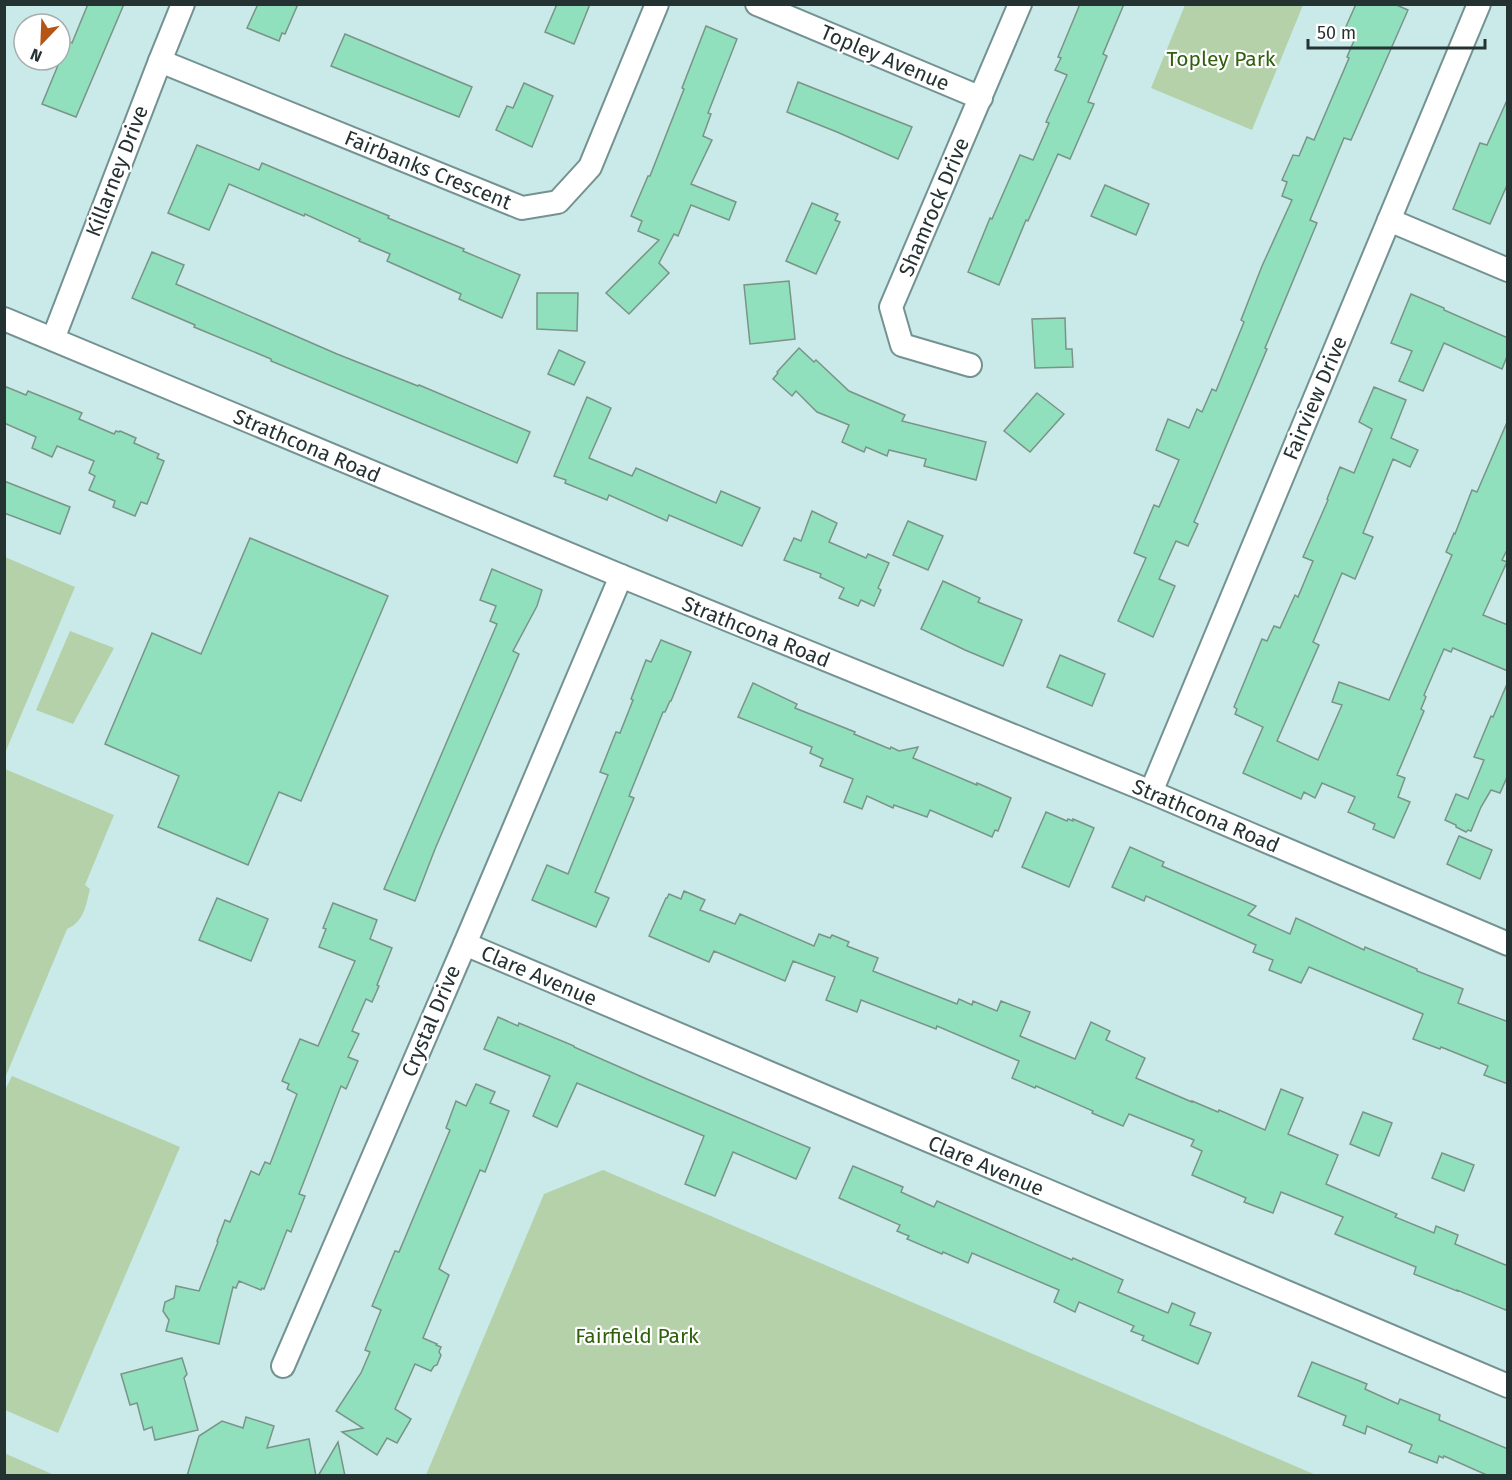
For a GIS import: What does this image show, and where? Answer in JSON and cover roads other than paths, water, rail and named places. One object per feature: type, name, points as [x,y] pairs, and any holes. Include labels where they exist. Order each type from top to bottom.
[{"type":"street","name":"Killarney Drive","points":[[52,339],[183,4]]},
{"type":"street","name":"Fairbanks Crescent","points":[[160,61],[522,208],[558,202],[590,167],[657,4]]},
{"type":"street","name":"Topley Avenue","points":[[757,4],[981,98]]},
{"type":"street","name":"Shamrock Drive","points":[[970,365],[902,345],[891,307],[1020,4]]},
{"type":"street","name":"Fairview Drive","points":[[1151,792],[1479,4]]},
{"type":"street","points":[[1389,220],[1508,270]]},
{"type":"street","name":"Strathcona Road","points":[[4,319],[621,576],[1151,792],[1508,945]]},
{"type":"street","name":"Crystal Drive","points":[[283,1366],[621,576]]},
{"type":"street","name":"Clare Avenue","points":[[465,944],[1508,1386]]},
{"type":"park label","name":"Topley Park","points":[[1221,59]]},
{"type":"park label","name":"Fairfield Park","points":[[637,1336]]}]
